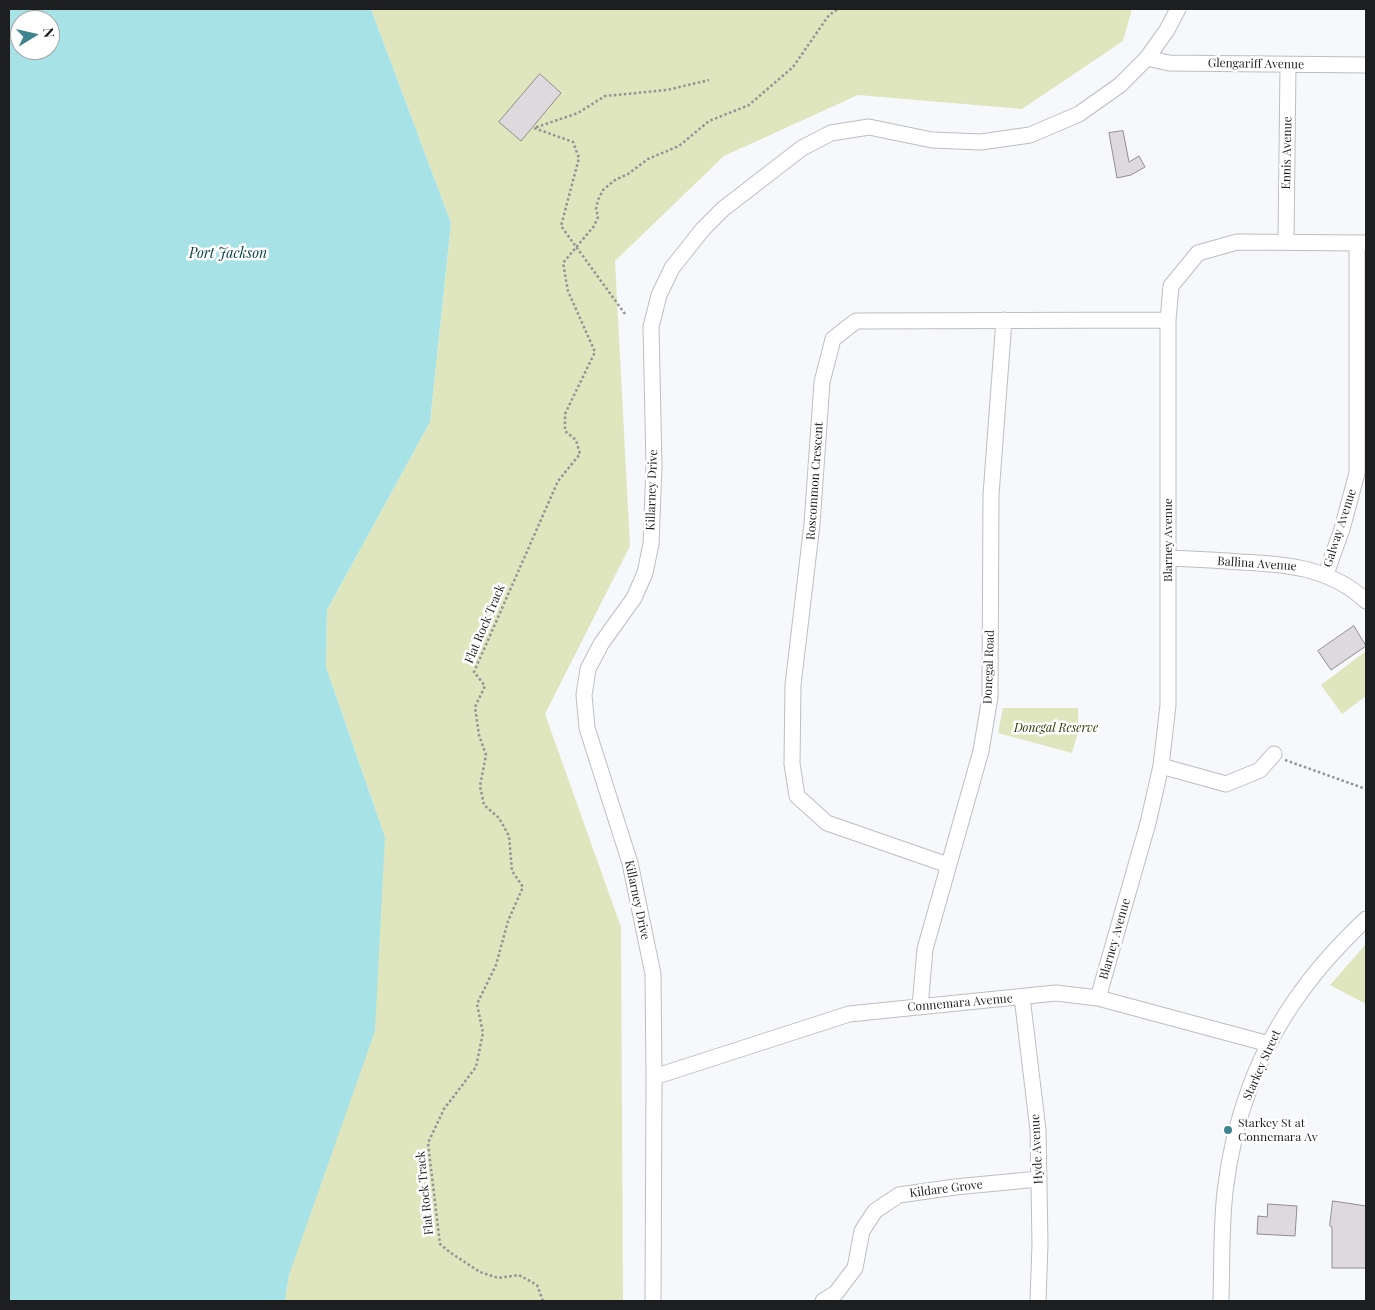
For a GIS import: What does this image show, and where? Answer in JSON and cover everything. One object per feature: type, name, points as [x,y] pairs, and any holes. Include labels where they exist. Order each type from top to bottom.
[{"type":"street","name":"Killarney Drive","points":[[653,1301],[653,974],[630,863],[587,728],[584,694],[588,669],[601,644],[634,598],[645,573],[651,544],[654,466],[651,327],[659,295],[672,268],[703,229],[723,209],[802,148],[831,133],[869,127],[932,140],[981,142],[1030,135],[1079,114],[1120,86],[1147,58],[1167,30],[1178,9]]},
{"type":"street","name":"Glengariff Avenue","points":[[1147,58],[1169,63],[1366,65]]},
{"type":"street","name":"Ennis Avenue","points":[[1286,242],[1288,65]]},
{"type":"street","name":"Blarney Avenue","points":[[1098,998],[1148,823],[1161,766],[1168,705],[1168,320],[1171,286],[1198,253],[1237,242],[1362,243]]},
{"type":"street","name":"Galway Avenue","points":[[1326,574],[1342,529],[1357,473],[1362,243]]},
{"type":"street","name":"Donegal Road","points":[[920,1007],[925,949],[981,752],[990,697],[991,495],[1004,320]]},
{"type":"street","name":"Roscommon Crescent","points":[[948,865],[827,823],[797,796],[792,764],[793,685],[812,524],[822,382],[833,339],[856,321],[1168,320]]},
{"type":"street","name":"Ballina Avenue","points":[[1168,558],[1303,567],[1326,574],[1349,587],[1366,601]]},
{"type":"street","points":[[1161,766],[1226,784],[1260,770],[1274,754]]},
{"type":"street","name":"Starkey Street","points":[[1221,1301],[1222,1225],[1225,1191],[1240,1117],[1253,1078],[1269,1044],[1300,992],[1337,947],[1366,919]]},
{"type":"street","name":"Connemara Avenue","points":[[654,1077],[849,1014],[1056,994],[1098,998],[1269,1044]]},
{"type":"street","name":"Hyde Avenue","points":[[1022,997],[1038,1130],[1040,1244],[1038,1301]]},
{"type":"street","name":"Kildare Grove","points":[[823,1301],[836,1293],[855,1268],[862,1231],[875,1211],[898,1195],[955,1187],[1039,1179]]},
{"type":"path","name":"Flat Rock Track","points":[[543,1301],[537,1286],[519,1275],[498,1278],[480,1272],[440,1244],[428,1143],[444,1109],[476,1067],[483,1033],[477,1004],[496,965],[508,921],[523,887],[512,871],[509,836],[499,818],[484,805],[480,786],[486,755],[479,735],[475,707],[485,686],[474,672],[558,480],[580,454],[576,440],[565,431],[565,414],[595,352],[568,291],[563,263],[594,226],[598,217],[596,210],[598,200],[603,190],[648,159],[679,146],[710,121],[749,105],[793,66],[829,15],[838,9]]},
{"type":"path","points":[[624,314],[561,226],[579,158],[574,142],[534,128],[578,113],[605,96],[667,90],[709,80]]},
{"type":"path","points":[[1274,754],[1293,764],[1366,789]]},
{"type":"green space","points":[[371,9],[1132,9],[1123,41],[1022,109],[858,95],[724,156],[615,261],[630,546],[545,714],[621,927],[623,1301],[285,1301],[289,1275],[385,837],[326,667],[327,610],[430,422],[451,223]]},
{"type":"green space","points":[[1366,651],[1366,696],[1342,714],[1321,685]]},
{"type":"green space","name":"Donegal Reserve","points":[[1003,708],[1078,708],[1078,732],[1072,753],[998,733]]},
{"type":"green space","points":[[1366,944],[1366,1004],[1330,985]]},
{"type":"water","name":"Port Jackson","points":[[9,9],[371,9],[451,223],[430,422],[327,610],[326,667],[385,837],[375,1031],[289,1275],[285,1301],[9,1301]]},
{"type":"building","points":[[540,74],[561,93],[521,141],[499,122]]},
{"type":"building","points":[[1123,131],[1129,162],[1139,156],[1145,167],[1131,175],[1117,178],[1109,133]]},
{"type":"building","points":[[1354,626],[1366,646],[1331,670],[1318,651]]},
{"type":"building","points":[[1333,1201],[1366,1206],[1366,1268],[1332,1268],[1332,1227],[1330,1226]]},
{"type":"building","points":[[1268,1204],[1297,1206],[1295,1236],[1257,1234],[1258,1216],[1267,1217]]},
{"type":"place","name":"Starkey St at Connemara Av","points":[[1228,1130]]}]
